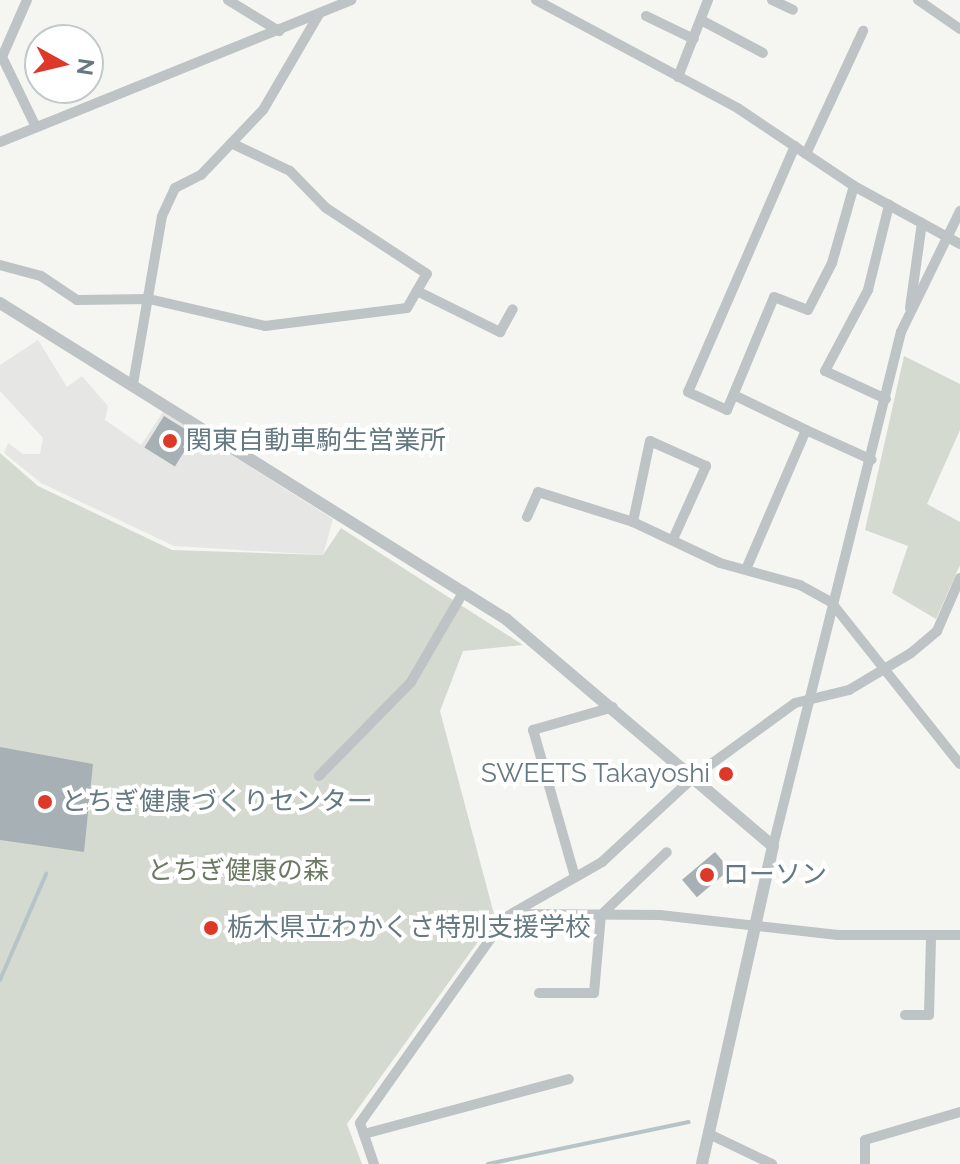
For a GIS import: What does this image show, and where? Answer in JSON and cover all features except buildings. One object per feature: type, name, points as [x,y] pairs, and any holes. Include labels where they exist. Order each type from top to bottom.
[{"type":"street","points":[[27,0],[2,57],[35,125]]},
{"type":"street","points":[[228,0],[279,31]]},
{"type":"street","points":[[536,0],[678,77],[795,146],[854,186],[960,244]]},
{"type":"street","points":[[678,77],[708,0]]},
{"type":"street","points":[[772,0],[793,10]]},
{"type":"street","points":[[918,0],[960,29]]},
{"type":"street","points":[[0,142],[35,125],[279,31],[345,1]]},
{"type":"street","points":[[133,384],[162,216],[175,188],[201,175],[263,110],[319,14]]},
{"type":"street","points":[[646,16],[694,39]]},
{"type":"street","points":[[701,20],[763,53]]},
{"type":"street","points":[[806,154],[863,31]]},
{"type":"street","points":[[0,265],[41,276],[77,300],[149,299],[290,327],[407,308],[427,274],[326,208],[290,171],[231,143]]},
{"type":"street","points":[[795,146],[688,392],[727,410],[736,396],[774,297],[808,310],[832,263],[854,186]]},
{"type":"street","points":[[886,399],[825,371],[868,290],[889,205]]},
{"type":"street","points":[[908,318],[960,211]]},
{"type":"street","points":[[702,1164],[806,700],[908,318],[922,223]]},
{"type":"street","points":[[417,291],[500,332],[513,309]]},
{"type":"street","points":[[1,305],[464,591],[550,650],[696,775],[773,846]]},
{"type":"street","points":[[736,396],[872,460]]},
{"type":"street","points":[[747,567],[806,430]]},
{"type":"street","points":[[633,522],[650,441],[706,466],[674,537]]},
{"type":"street","points":[[527,517],[538,492],[674,537],[720,563],[747,567],[831,602],[882,671],[960,764]]},
{"type":"street","points":[[374,1164],[360,1123],[511,914],[602,862],[696,775],[806,700],[849,690],[882,671],[937,631],[960,578]]},
{"type":"street","points":[[319,776],[411,682],[464,591]]},
{"type":"street","points":[[575,877],[533,730],[615,706]]},
{"type":"street","points":[[539,993],[594,993],[601,915],[667,852]]},
{"type":"street","points":[[511,914],[601,915],[757,927],[960,935]]},
{"type":"street","points":[[905,1015],[929,1015],[931,936]]},
{"type":"street","points":[[364,1134],[569,1079]]},
{"type":"street","points":[[865,1164],[865,1140],[960,1112]]},
{"type":"street","points":[[709,1134],[772,1164]]},
{"type":"shaded area","name":"関東自動車駒生営業所","points":[[38,340],[67,387],[82,376],[108,406],[105,420],[141,445],[163,412],[333,519],[323,555],[174,546],[41,483],[4,453],[8,443],[23,454],[40,454],[43,438],[0,391],[0,365]]},
{"type":"green space","points":[[904,356],[960,384],[960,430],[927,504],[960,522],[960,565],[936,619],[892,593],[908,546],[865,530]]},
{"type":"green space","name":"とちぎ健康の森","points":[[0,453],[38,486],[172,550],[323,555],[341,528],[523,645],[463,651],[440,711],[495,918],[347,1124],[362,1164],[0,1164]]},
{"type":"waterway","points":[[0,980],[46,874]]},
{"type":"waterway","points":[[488,1164],[689,1122]]},
{"type":"place","name":"関東自動車駒生営業所","points":[[170,441]]},
{"type":"place","name":"SWEETS Takayoshi","points":[[726,774]]},
{"type":"place","name":"とちぎ健康づくりセンター","points":[[45,802]]},
{"type":"place","name":"ローソン","points":[[707,875]]},
{"type":"place","name":"栃木県立わかくさ特別支援学校","points":[[211,928]]}]
